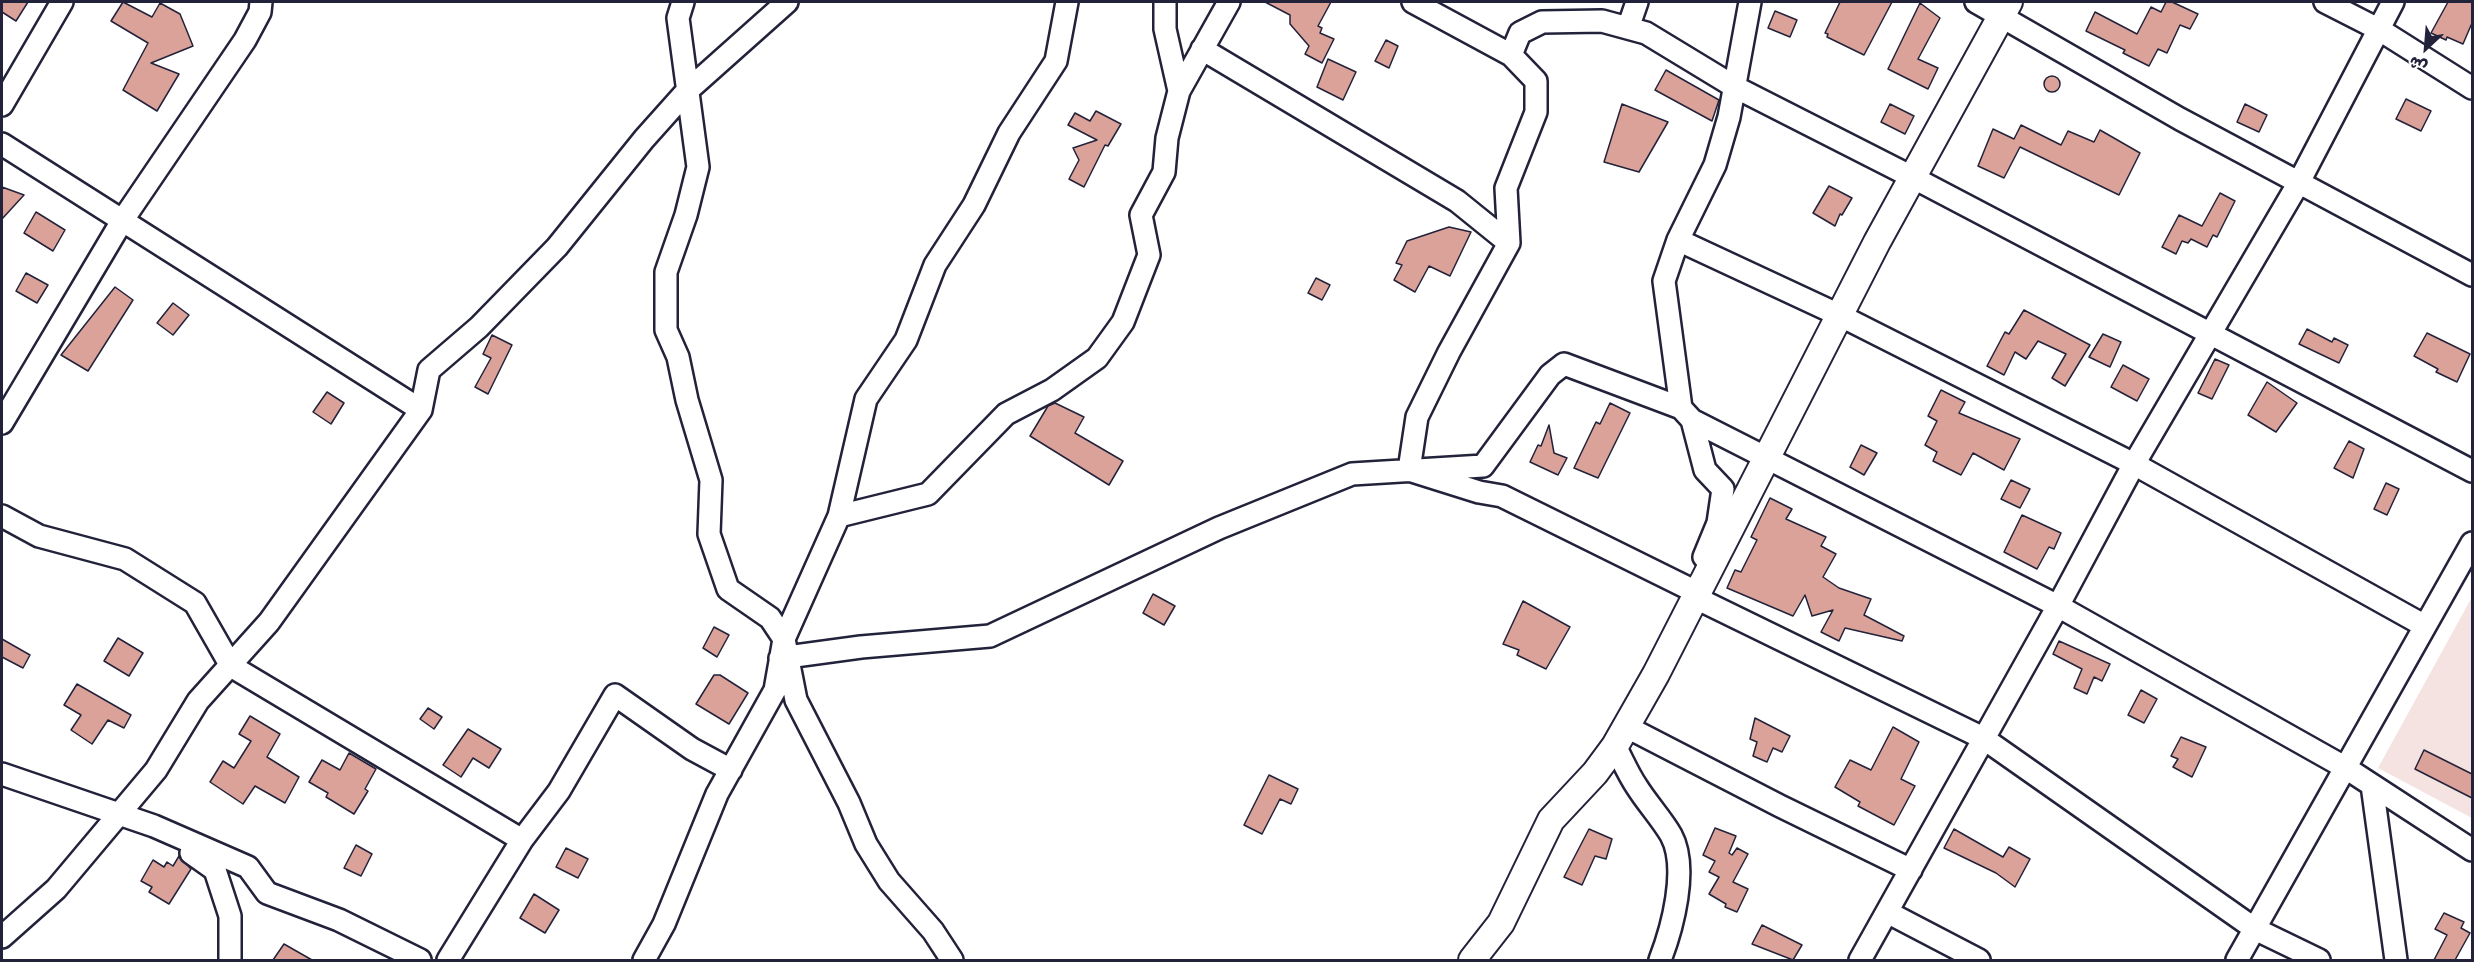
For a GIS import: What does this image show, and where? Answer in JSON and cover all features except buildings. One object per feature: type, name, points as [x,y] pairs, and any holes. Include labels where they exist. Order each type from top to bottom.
[{"type":"street","points":[[2,105],[62,2]]},
{"type":"street","points":[[2,423],[122,221],[245,40],[260,12],[261,2]]},
{"type":"street","points":[[683,2],[678,18],[686,92],[698,167],[686,215],[666,272],[666,330],[678,357],[687,400],[711,480],[709,534],[728,589],[770,618],[783,650],[796,700],[849,803],[866,844],[889,881],[933,931],[952,960]]},
{"type":"street","points":[[2,937],[56,889],[119,815],[156,770],[198,701],[269,622],[421,410],[429,370],[479,327],[557,247],[644,139],[686,92],[787,2]]},
{"type":"street","points":[[644,960],[663,924],[717,794],[775,690],[783,650],[839,516],[866,399],[906,340],[935,265],[974,205],[1009,133],[1056,61],[1068,2]]},
{"type":"street","points":[[1165,2],[1165,29],[1179,91]]},
{"type":"street","points":[[839,516],[928,494],[1006,414],[1052,390],[1097,358],[1123,322],[1149,255],[1141,215],[1164,172],[1167,138],[1179,91],[1230,2]]},
{"type":"street","points":[[1409,470],[1417,417],[1449,352],[1509,243],[1506,188],[1536,112],[1536,81],[1511,55],[1413,2]]},
{"type":"street","points":[[1628,28],[1637,2]]},
{"type":"street","points":[[1482,960],[1551,820],[1595,773],[1620,736],[1656,674],[1692,593],[1718,523],[1723,489],[1705,470],[1686,414],[1664,281],[1678,240],[1715,165],[1735,87],[1750,2]]},
{"type":"street","points":[[1976,2],[2006,9],[2298,184],[2472,275]]},
{"type":"street","points":[[2325,2],[2379,30],[2472,88]]},
{"type":"street","points":[[1860,960],[2058,606],[2134,464],[2298,184],[2393,2]]},
{"type":"street","points":[[1692,593],[1912,177],[2006,9]]},
{"type":"street","points":[[1511,55],[1520,33],[1542,22],[1602,21],[1646,33],[1735,87],[1912,177],[2472,471]]},
{"type":"street","points":[[1202,50],[1456,201],[1509,243]]},
{"type":"street","points":[[2,144],[421,410]]},
{"type":"street","points":[[1678,240],[1839,315],[2134,464],[2425,626]]},
{"type":"street","points":[[783,650],[990,636],[1219,528],[1352,474],[1483,466],[1551,375],[1564,364],[1686,414],[2058,606],[2346,768],[2472,850]]},
{"type":"street","points":[[1409,470],[1479,492],[1502,496],[1983,738],[2255,929],[2319,960]]},
{"type":"street","points":[[2,516],[39,536],[125,559],[195,603],[231,666],[522,840]]},
{"type":"street","points":[[2236,960],[2472,543]]},
{"type":"street","points":[[448,960],[522,840],[559,791],[615,695],[683,744],[731,770]]},
{"type":"street","points":[[1620,736],[1780,806],[1911,870]]},
{"type":"street","points":[[1620,736],[1635,785],[1672,837],[1677,859],[1677,895],[1671,932],[1660,960]]},
{"type":"street","points":[[2,774],[154,826],[248,867],[267,893],[348,924],[420,960]]},
{"type":"street","points":[[2372,784],[2396,960]]},
{"type":"street","points":[[154,826],[215,870],[230,916],[230,960]]},
{"type":"street","points":[[1887,912],[1979,960]]},
{"type":"street","points":[[1472,960],[1501,923]]},
{"type":"shaded area","points":[[2472,597],[2472,818],[2378,768]]}]
